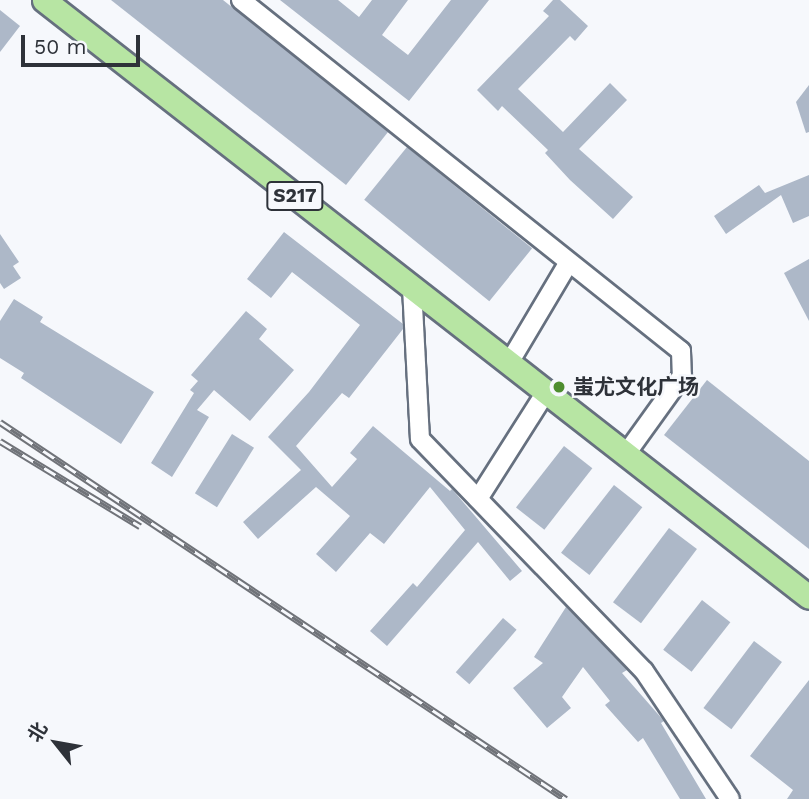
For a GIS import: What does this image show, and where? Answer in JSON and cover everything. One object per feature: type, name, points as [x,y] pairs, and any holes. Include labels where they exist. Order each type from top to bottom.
[{"type":"main road","name":"S217","points":[[44,0],[809,597]]},
{"type":"street","points":[[241,0],[681,351],[682,376],[626,454]]},
{"type":"street","points":[[509,363],[569,262]]},
{"type":"street","points":[[412,287],[420,439],[645,671],[730,799]]},
{"type":"street","points":[[478,499],[546,392]]},
{"type":"building","points":[[111,0],[223,0],[388,132],[346,185]]},
{"type":"building","points":[[280,0],[338,0],[359,17],[372,0],[408,0],[382,35],[408,55],[451,0],[489,0],[409,101]]},
{"type":"building","points":[[553,0],[560,0],[588,26],[575,41],[570,36],[518,89],[563,132],[610,83],[627,100],[579,149],[633,197],[613,219],[570,180],[545,153],[548,150],[502,106],[498,111],[477,90],[549,16],[543,11]]},
{"type":"building","points":[[0,10],[20,26],[0,52]]},
{"type":"building","points":[[809,85],[809,132],[806,133],[796,102]]},
{"type":"building","points":[[407,147],[532,248],[489,301],[364,200]]},
{"type":"building","points":[[809,175],[809,216],[793,223],[781,195],[726,234],[714,216],[759,185],[765,193]]},
{"type":"building","points":[[284,232],[403,324],[403,329],[349,398],[342,393],[296,446],[332,487],[357,459],[350,453],[373,426],[450,491],[452,489],[522,571],[510,581],[478,542],[387,646],[370,631],[413,583],[417,587],[465,530],[430,487],[384,544],[370,533],[336,572],[316,554],[350,516],[316,487],[258,539],[243,522],[301,470],[268,437],[309,392],[360,325],[292,272],[271,298],[247,279]]},
{"type":"building","points":[[0,234],[19,262],[13,266],[21,278],[4,289],[0,283]]},
{"type":"building","points":[[809,259],[809,321],[784,273]]},
{"type":"building","points":[[14,299],[43,317],[40,322],[154,392],[121,444],[21,378],[24,373],[0,358],[0,321]]},
{"type":"building","points":[[246,311],[267,329],[259,339],[294,370],[250,421],[214,390],[197,410],[209,417],[172,477],[151,463],[194,393],[190,390],[198,381],[191,375]]},
{"type":"building","points":[[707,380],[809,461],[809,549],[664,435]]},
{"type":"building","points":[[232,434],[254,448],[217,507],[195,493]]},
{"type":"building","points":[[564,446],[592,468],[544,530],[516,507]]},
{"type":"building","points":[[614,485],[642,507],[589,575],[561,553]]},
{"type":"building","points":[[669,528],[697,549],[641,623],[613,602]]},
{"type":"building","points":[[702,600],[730,622],[692,672],[663,650]]},
{"type":"building","points":[[566,607],[627,670],[622,673],[664,721],[661,723],[706,799],[680,799],[643,738],[638,742],[605,705],[610,701],[583,667],[562,697],[571,708],[547,728],[513,688],[543,663],[534,657]]},
{"type":"building","points":[[503,618],[517,630],[469,684],[456,672]]},
{"type":"building","points":[[754,641],[782,662],[731,729],[703,708]]},
{"type":"building","points":[[809,680],[809,799],[787,799],[793,790],[750,756]]},
{"type":"railway","points":[[0,422],[566,799]]},
{"type":"railway","points":[[0,441],[140,526]]},
{"type":"place","name":"蚩尤文化广场","points":[[559,387]]}]
